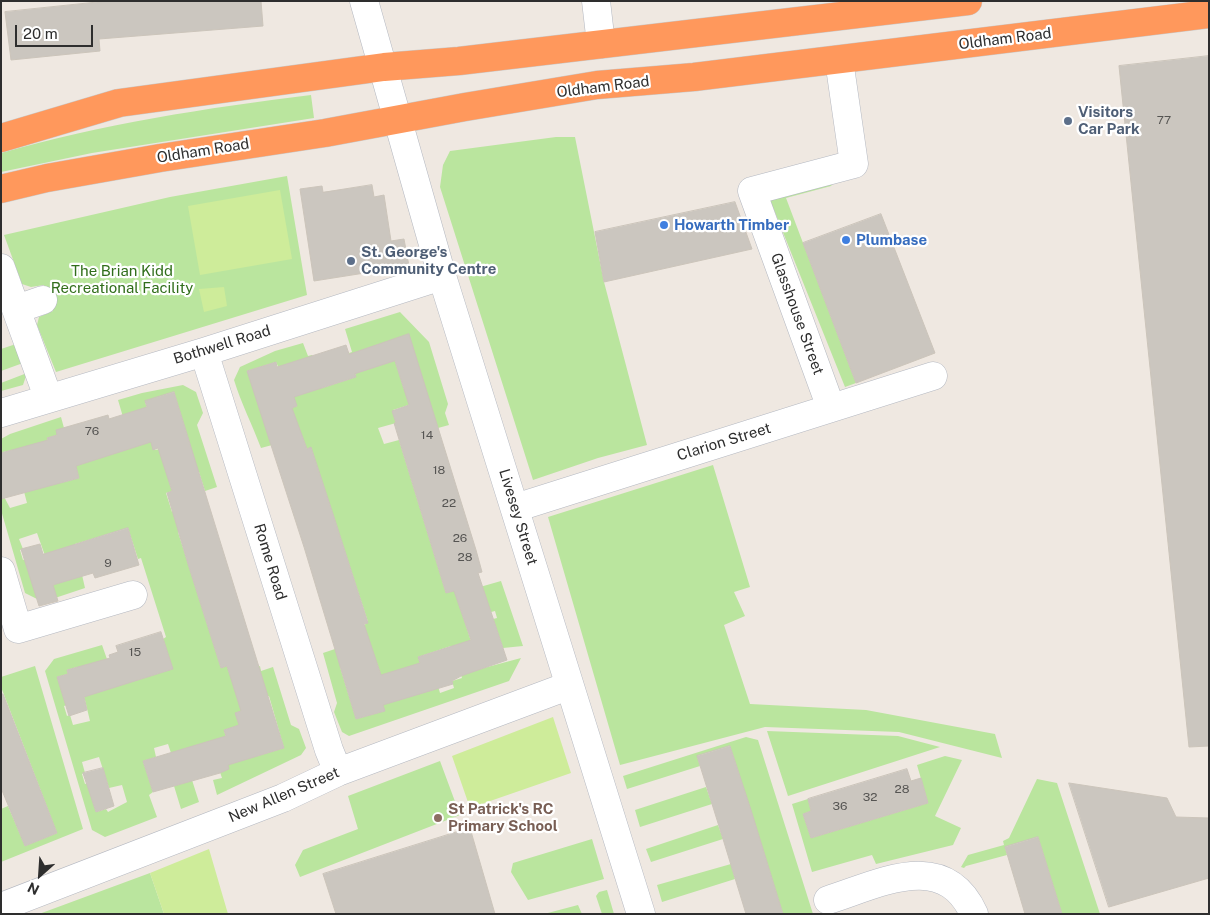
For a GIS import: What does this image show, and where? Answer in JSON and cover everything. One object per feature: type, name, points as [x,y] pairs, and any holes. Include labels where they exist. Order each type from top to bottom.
[{"type":"highway","points":[[1,138],[119,103],[384,67],[459,61],[968,1]]},
{"type":"highway","name":"Oldham Road","points":[[1,188],[160,158],[325,133],[597,85],[839,60],[1196,11]]},
{"type":"street","name":"Livesey Street","points":[[364,1],[384,67],[413,180],[442,276],[515,508],[568,686],[641,914]]},
{"type":"street","points":[[596,1],[601,44]]},
{"type":"street","name":"Glasshouse Street","points":[[831,408],[752,191],[854,164],[839,60]]},
{"type":"street","points":[[1,268],[48,397]]},
{"type":"street","name":"Bothwell Road","points":[[1,413],[48,397],[204,352],[442,276]]},
{"type":"street","points":[[16,310],[43,300]]},
{"type":"street","name":"Rome Road","points":[[204,352],[330,753],[338,772]]},
{"type":"street","name":"Clarion Street","points":[[515,508],[932,376]]},
{"type":"street","points":[[1,572],[18,629],[133,595]]},
{"type":"street","name":"New Allen Street","points":[[1,907],[283,798],[338,772],[568,686]]},
{"type":"street","points":[[828,900],[897,879],[920,875],[936,876],[957,888],[968,900],[974,914]]},
{"type":"green space","points":[[311,95],[314,118],[92,153],[1,172],[1,153],[39,143],[155,118]]},
{"type":"green space","points":[[556,137],[575,137],[604,282],[647,445],[598,458],[533,480],[440,187],[443,165],[450,151]]},
{"type":"green space","points":[[841,175],[831,186],[786,198],[856,383],[845,387],[768,195]]},
{"type":"green space","name":"The Brian Kidd Recreational Facility","points":[[287,176],[307,295],[56,372],[37,325],[39,317],[53,311],[44,285],[31,287],[22,284],[4,235],[170,197]]},
{"type":"green space","points":[[280,190],[292,259],[200,275],[188,206]]},
{"type":"green space","points":[[224,287],[227,306],[204,312],[199,289]]},
{"type":"green space","points":[[400,312],[429,342],[448,404],[445,413],[449,425],[438,428],[421,401],[393,410],[396,423],[378,428],[384,444],[399,440],[446,593],[479,583],[480,587],[501,581],[523,646],[503,648],[493,619],[497,618],[495,611],[491,612],[458,601],[480,669],[521,658],[509,681],[349,736],[342,732],[334,712],[337,703],[323,653],[335,649],[368,622],[311,448],[307,449],[302,437],[261,448],[234,380],[240,367],[275,351],[303,343],[308,356],[312,355],[322,388],[356,377],[349,353],[352,352],[345,329]],"holes":[[[414,355],[404,389],[395,361]],[[276,362],[297,406],[289,409],[247,371]],[[451,646],[462,678],[452,681],[454,688],[440,693],[438,686],[428,688],[418,657]],[[377,663],[380,672],[373,675],[384,711],[356,719],[340,667]]]},
{"type":"green space","points":[[16,344],[23,363],[1,371],[1,349]]},
{"type":"green space","points":[[27,373],[23,385],[1,391],[1,383]]},
{"type":"green space","points":[[183,385],[196,392],[203,413],[197,425],[217,487],[205,491],[199,472],[169,481],[172,491],[166,493],[172,512],[178,511],[184,529],[178,532],[221,668],[227,666],[230,675],[260,666],[261,671],[273,667],[291,725],[299,729],[306,748],[301,755],[217,795],[213,780],[222,778],[220,772],[171,753],[168,744],[154,748],[156,757],[143,761],[153,792],[149,795],[157,817],[105,837],[92,830],[45,671],[54,659],[102,645],[108,662],[136,680],[172,669],[163,639],[166,637],[141,558],[138,559],[128,528],[75,544],[85,588],[43,602],[25,593],[1,510],[1,491],[10,508],[27,503],[13,450],[3,452],[1,457],[1,439],[10,434],[61,417],[64,428],[57,435],[47,438],[60,483],[79,478],[75,465],[123,417],[118,400]],"holes":[[[174,392],[190,445],[154,450],[157,435],[145,402]],[[37,533],[55,584],[45,588],[26,559],[23,560],[20,550],[23,549],[19,539]],[[77,667],[90,721],[73,725],[70,715],[67,716],[64,706],[67,705],[57,677],[68,674],[67,670]],[[269,696],[284,748],[257,756],[232,757],[224,730],[247,723],[236,713],[244,710],[243,704]],[[99,757],[109,788],[122,785],[127,802],[108,812],[106,809],[96,812],[88,783],[85,784],[82,774],[85,773],[82,762]]]},
{"type":"green space","points":[[713,465],[750,587],[734,592],[745,616],[724,625],[750,704],[866,710],[995,734],[1002,758],[899,732],[765,727],[620,765],[548,517]]},
{"type":"green space","points":[[35,666],[83,829],[1,862],[1,809],[8,806],[25,846],[57,833],[1,687],[1,677]]},
{"type":"green space","points":[[553,717],[571,773],[470,808],[452,756]]},
{"type":"green space","points":[[767,731],[898,736],[940,747],[788,796]]},
{"type":"green space","points":[[746,737],[758,740],[813,914],[783,914],[730,746],[697,756],[700,766],[627,789],[623,776]]},
{"type":"green space","points":[[945,756],[962,760],[935,816],[961,828],[953,845],[876,864],[872,855],[812,872],[792,804],[808,799],[811,811],[803,814],[811,838],[928,803],[917,765]]},
{"type":"green space","points":[[440,761],[460,815],[300,877],[295,865],[303,850],[358,829],[348,796]]},
{"type":"green space","points":[[1037,779],[1057,783],[1100,914],[1062,914],[1038,837],[1005,847],[1007,855],[964,868],[961,867],[968,855],[1004,845],[1003,841],[1009,838]]},
{"type":"green space","points":[[192,780],[199,802],[181,809],[174,786]]},
{"type":"green space","points":[[706,787],[712,804],[640,827],[635,810]]},
{"type":"green space","points":[[718,825],[723,839],[651,862],[646,849]]},
{"type":"green space","points":[[592,839],[604,879],[528,900],[511,872],[513,863]]},
{"type":"green space","points":[[209,849],[228,914],[164,914],[150,873]]},
{"type":"green space","points":[[731,864],[735,879],[662,902],[657,885]]},
{"type":"green space","points":[[150,873],[164,914],[39,914]]},
{"type":"green space","points":[[607,890],[614,914],[602,914],[596,896],[599,892]]},
{"type":"green space","points":[[578,905],[582,914],[544,914]]},
{"type":"building","points":[[107,1],[261,1],[263,26],[99,39],[100,51],[11,60],[5,12]]},
{"type":"building","points":[[1209,56],[1209,746],[1189,747],[1119,66]]},
{"type":"building","points":[[372,185],[374,197],[384,195],[391,241],[404,239],[409,266],[314,281],[300,189],[322,186],[323,192]]},
{"type":"building","points":[[735,202],[752,249],[604,282],[595,232]]},
{"type":"building","points":[[881,214],[935,353],[856,383],[803,243]]},
{"type":"building","points":[[409,334],[476,550],[482,572],[478,573],[507,660],[461,676],[452,681],[453,684],[383,705],[385,711],[356,719],[304,547],[247,371],[276,362],[277,367],[346,345],[349,354]],"holes":[[[395,361],[409,405],[392,411],[396,423],[394,423],[446,593],[454,591],[471,640],[418,657],[420,663],[381,675],[364,624],[368,623],[311,447],[307,449],[292,408],[297,406],[294,397],[356,377],[355,374]]]},
{"type":"building","points":[[174,392],[284,748],[228,765],[229,769],[220,773],[153,792],[143,761],[226,736],[224,730],[239,725],[235,713],[241,711],[227,666],[221,668],[188,564],[167,493],[172,491],[158,448],[153,450],[151,442],[76,466],[79,478],[1,499],[1,453],[48,440],[47,438],[57,435],[56,430],[108,415],[109,419],[147,407],[145,401]]},
{"type":"building","points":[[128,528],[139,565],[95,578],[93,573],[53,585],[58,601],[39,606],[21,549],[40,544],[43,554]]},
{"type":"building","points":[[161,632],[173,669],[84,697],[87,710],[69,716],[57,677],[68,674],[67,670],[110,658],[109,655],[118,652],[116,646]]},
{"type":"building","points":[[1,694],[3,694],[57,833],[25,846],[1,788]]},
{"type":"building","points":[[730,746],[783,914],[746,914],[697,756]]},
{"type":"building","points":[[103,768],[114,806],[96,812],[83,773]]},
{"type":"building","points":[[907,769],[911,781],[921,778],[928,803],[811,838],[803,814],[811,811],[808,799]]},
{"type":"building","points":[[1069,783],[1167,798],[1176,817],[1209,818],[1209,878],[1109,907]]},
{"type":"building","points":[[470,828],[495,914],[336,914],[323,874]]},
{"type":"building","points":[[1038,837],[1062,914],[1025,914],[1005,847]]},
{"type":"place","name":"Visitors Car Park","points":[[1068,121]]},
{"type":"place","name":"Howarth Timber","points":[[664,225]]},
{"type":"place","name":"Plumbase","points":[[846,240]]},
{"type":"place","name":"St. George's Community Centre","points":[[351,261]]},
{"type":"place","name":"St Patrick's RC Primary School","points":[[438,818]]}]
